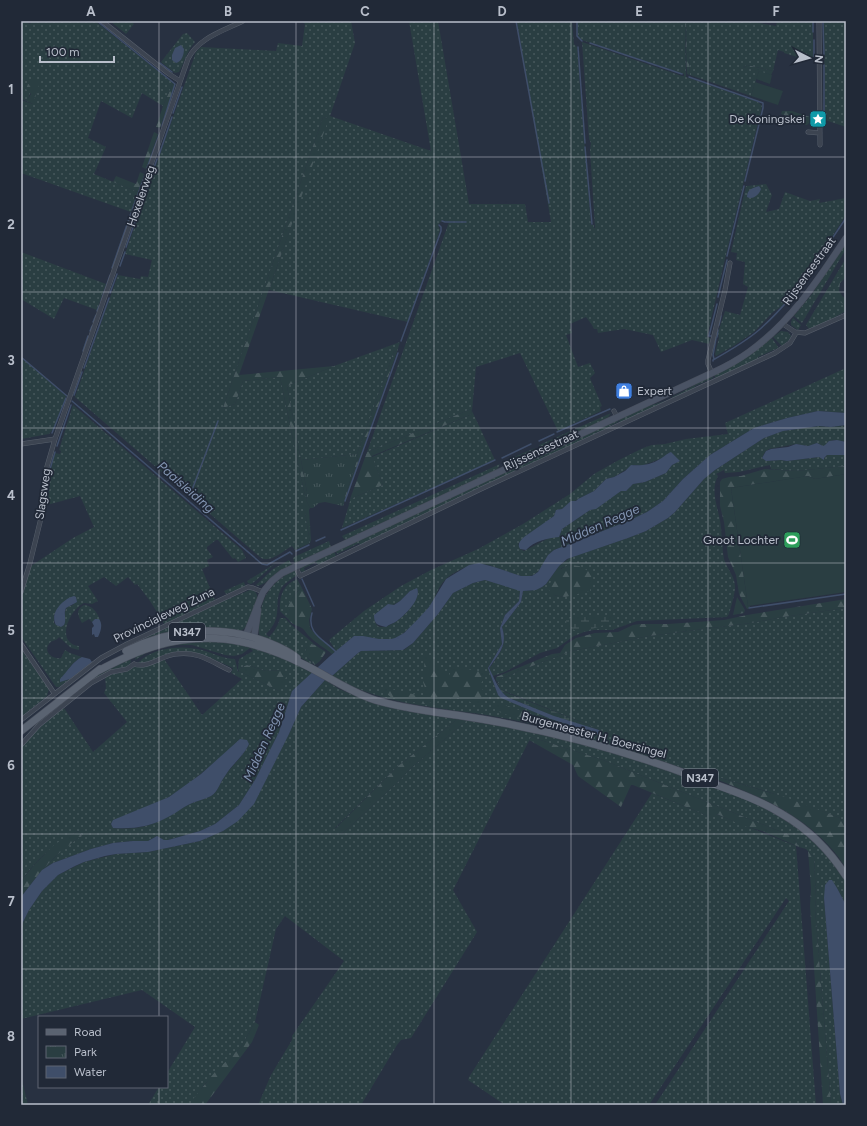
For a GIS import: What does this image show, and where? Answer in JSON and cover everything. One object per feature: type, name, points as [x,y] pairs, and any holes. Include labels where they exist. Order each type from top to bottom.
[{"type":"main road","name":"Rijssensestraat","points":[[246,635],[263,592],[270,582],[295,566],[617,418],[650,398],[712,373],[749,352],[783,324],[805,298],[846,238]]},
{"type":"main road","name":"Rijssensestraat","points":[[254,638],[259,602]]},
{"type":"main road","name":"Provincialeweg Zuna","points":[[131,652],[154,639],[187,632],[220,632],[246,635],[254,638]]},
{"type":"main road","points":[[246,635],[248,643],[254,638]]},
{"type":"main road","name":"N347","points":[[254,638],[274,645],[295,656],[308,666]]},
{"type":"main road","name":"Provincialeweg Zuna","points":[[21,731],[111,660],[131,652],[163,643],[189,639],[223,639],[248,643]]},
{"type":"main road","name":"N347","points":[[248,643],[308,666]]},
{"type":"main road","name":"Burgemeester H. Boersingel","points":[[308,666],[335,682],[364,696],[394,705],[494,721],[574,739],[654,762],[712,783],[764,804],[796,823],[823,846],[846,876]]},
{"type":"street","points":[[102,21],[180,81]]},
{"type":"street","name":"Hexelerweg","points":[[70,398],[190,56],[197,46],[205,39],[243,21]]},
{"type":"street","points":[[819,21],[820,146]]},
{"type":"street","points":[[808,132],[820,133]]},
{"type":"street","points":[[712,373],[708,360],[730,263]]},
{"type":"street","points":[[783,324],[796,333],[809,332],[846,315]]},
{"type":"street","name":"Rijssensestraat","points":[[295,566],[300,576],[481,489],[775,353],[790,343],[796,333]]},
{"type":"street","name":"Slagsweg","points":[[21,592],[41,518],[46,470],[55,439],[70,398]]},
{"type":"street","points":[[614,411],[617,418]]},
{"type":"street","points":[[21,444],[55,439]]},
{"type":"street","name":"Provincialeweg Zuna","points":[[21,720],[101,658],[248,587],[263,592]]},
{"type":"street","points":[[21,644],[54,693]]},
{"type":"street","points":[[131,652],[134,664]]},
{"type":"street","points":[[21,745],[39,725],[91,683],[111,672],[127,669],[134,664],[143,665],[170,654],[187,653],[201,656],[229,670]]},
{"type":"green space","points":[[21,21],[25,21],[30,24],[32,21],[95,21],[173,83],[163,106],[142,93],[132,118],[101,101],[88,138],[106,147],[94,174],[138,192],[131,212],[21,173],[21,100],[33,104],[33,86],[28,99],[21,99]]},
{"type":"green space","points":[[110,21],[130,21],[134,24],[126,34]]},
{"type":"green space","points":[[302,21],[351,21],[355,43],[330,116],[431,151],[409,21],[438,21],[469,204],[525,204],[528,222],[551,222],[517,21],[572,21],[574,44],[577,47],[591,225],[594,225],[594,228],[595,228],[590,150],[591,143],[589,139],[582,42],[682,76],[684,76],[684,74],[582,40],[578,38],[577,21],[685,21],[686,77],[758,102],[762,106],[707,337],[710,338],[709,344],[692,340],[661,352],[653,335],[624,329],[598,333],[597,329],[594,329],[586,317],[570,324],[572,333],[566,335],[578,367],[590,363],[595,373],[590,378],[602,406],[600,407],[601,411],[558,431],[520,353],[476,367],[472,411],[495,460],[342,528],[350,499],[383,485],[372,457],[472,414],[471,409],[367,452],[449,222],[442,220],[438,225],[440,230],[408,322],[269,290],[328,118],[323,117],[223,408],[235,404],[243,381],[280,377],[305,496],[305,512],[310,543],[295,550],[292,546],[273,558],[265,559],[261,558],[75,397],[118,275],[140,279],[141,276],[148,277],[152,260],[125,254],[196,52],[201,47],[276,51],[278,43],[302,46],[305,24]]},
{"type":"green space","points":[[685,21],[690,75],[687,74],[687,77]]},
{"type":"green space","points":[[686,21],[749,21],[776,26],[777,21],[813,21],[813,58],[801,58],[778,50],[773,71],[747,65],[743,67],[759,71],[751,96],[690,75],[689,53],[687,52]]},
{"type":"green space","points":[[824,21],[846,21],[846,127],[825,120]]},
{"type":"green space","points":[[187,33],[195,42],[179,72],[175,73],[161,62],[183,34]]},
{"type":"green space","points":[[747,65],[773,71],[771,75],[743,67]]},
{"type":"green space","points":[[759,71],[772,75],[770,84],[756,79]]},
{"type":"green space","points":[[33,79],[40,82],[33,104],[24,100],[28,99],[31,94],[26,89],[28,84],[33,86]]},
{"type":"green space","points":[[755,82],[783,91],[778,105],[751,96]]},
{"type":"green space","points":[[173,83],[175,85],[160,128],[156,127],[163,106]]},
{"type":"green space","points":[[782,111],[792,111],[819,120],[819,124],[809,123],[804,125],[804,122],[781,114]]},
{"type":"green space","points":[[323,117],[329,118],[239,375],[334,366],[287,386],[307,492],[306,500],[310,508],[310,543],[305,512],[305,496],[280,377],[243,381],[235,404],[223,408]]},
{"type":"green space","points":[[154,132],[158,134],[146,169],[142,167]]},
{"type":"green space","points":[[140,172],[144,174],[138,192],[113,182],[116,176],[136,184]]},
{"type":"green space","points":[[766,184],[772,195],[766,212],[779,209],[785,192],[810,201],[820,199],[819,203],[846,198],[846,215],[820,255],[782,306],[773,312],[754,332],[716,356],[715,354],[719,338],[718,333],[725,311],[740,315],[748,287],[743,284],[745,262],[736,260],[737,253],[731,252],[746,186]]},
{"type":"green space","points":[[846,243],[846,249],[802,323],[794,316],[812,294]]},
{"type":"green space","points":[[21,252],[106,284],[97,310],[64,298],[54,319],[21,299]]},
{"type":"green space","points":[[846,258],[846,272],[836,280],[836,299],[846,305],[846,311],[813,329],[809,329],[806,325]]},
{"type":"green space","points":[[846,272],[846,277],[840,283],[839,291],[843,297],[846,298],[846,305],[844,305],[836,299],[836,280]]},
{"type":"green space","points":[[793,318],[801,325],[798,330],[791,325]]},
{"type":"green space","points":[[781,331],[788,332],[791,336],[782,346],[773,337]]},
{"type":"green space","points":[[772,338],[778,348],[758,357],[758,360],[716,379],[714,375],[749,355]]},
{"type":"green space","points":[[400,342],[397,352],[394,351],[357,454],[301,460],[287,386],[334,366]]},
{"type":"green space","points":[[394,351],[397,352],[346,498],[345,496],[358,457],[357,454]]},
{"type":"green space","points":[[21,357],[66,396],[55,427],[49,434],[21,439]]},
{"type":"green space","points":[[846,368],[846,413],[818,411],[754,428],[710,455],[683,479],[663,501],[647,512],[554,550],[539,570],[533,575],[518,575],[493,567],[476,564],[459,570],[447,578],[443,583],[424,614],[398,637],[385,640],[354,636],[336,651],[329,640],[364,611],[401,586],[431,570],[478,549],[523,524],[570,494],[594,474],[617,461],[652,445],[728,434],[725,423]],"holes":[[[660,459],[679,461],[672,465],[666,473],[645,482],[633,484],[626,491],[621,491],[590,510],[562,529],[559,537],[551,537],[524,551],[520,549],[518,544],[554,516],[556,510],[562,509],[594,491],[606,479],[614,477],[633,465],[641,466]],[[416,589],[418,590],[416,598],[404,615],[396,622],[388,626],[381,627],[376,624],[375,615],[400,601],[410,591]]]},
{"type":"green space","points":[[712,376],[713,378],[695,386],[694,389],[620,423],[619,420],[645,407],[672,399],[672,397]]},
{"type":"green space","points":[[73,405],[242,550],[246,558],[238,562],[235,558],[233,559],[218,540],[207,547],[213,557],[207,560],[209,566],[202,569],[215,600],[165,625],[137,584],[135,585],[128,577],[116,586],[104,577],[88,586],[98,601],[92,604],[84,603],[78,607],[69,619],[66,633],[72,644],[79,646],[79,650],[71,648],[59,637],[47,647],[50,655],[55,658],[61,658],[65,650],[82,657],[70,667],[63,681],[70,679],[59,687],[56,687],[21,637],[21,600],[31,566],[73,538],[94,527],[80,496],[47,505],[52,464],[55,453],[60,454],[61,451],[59,450]],"holes":[[[76,597],[73,605],[67,607],[66,609],[64,625],[62,626],[54,623],[54,615]]]},
{"type":"green space","points":[[471,409],[472,414],[372,456],[383,485],[350,499],[367,452]]},
{"type":"green space","points":[[611,413],[607,419],[544,448],[540,447],[539,445]]},
{"type":"green space","points":[[617,420],[618,422],[604,429],[604,431],[595,433],[595,435],[545,458],[543,455]]},
{"type":"green space","points":[[846,425],[846,442],[835,440],[829,441],[825,446],[817,443],[808,446],[796,444],[769,449],[765,452],[762,458],[766,461],[787,461],[819,457],[824,459],[827,455],[846,455],[846,466],[795,471],[771,469],[770,465],[739,472],[725,473],[724,470],[716,474],[718,476],[715,495],[720,522],[723,555],[725,563],[735,583],[732,604],[727,617],[637,621],[612,630],[594,630],[584,632],[574,636],[557,648],[540,653],[505,672],[493,676],[489,669],[502,649],[504,634],[502,627],[521,602],[523,591],[535,590],[542,587],[546,584],[559,566],[571,557],[646,531],[668,518],[704,479],[715,470],[764,438],[782,431],[819,426],[831,427]],"holes":[[[572,565],[565,597],[553,595],[561,568]]]},
{"type":"green space","points":[[535,448],[536,450],[533,453],[508,465],[503,462]]},
{"type":"green space","points":[[357,454],[358,457],[343,506],[325,502],[319,503],[313,508],[310,508],[306,500],[307,492],[301,460]]},
{"type":"green space","points":[[542,455],[544,458],[360,545],[359,543],[337,554],[336,551]]},
{"type":"green space","points":[[500,464],[497,470],[345,540],[342,536]]},
{"type":"green space","points":[[846,466],[846,474],[815,479],[808,476],[731,488],[748,606],[750,606],[747,609],[739,594],[736,575],[728,557],[724,522],[720,506],[720,482],[722,479],[741,476],[765,469],[795,471]]},
{"type":"green space","name":"Groot Lochter","points":[[846,474],[846,592],[748,606],[731,488],[808,476],[815,479]]},
{"type":"green space","points":[[329,541],[331,547],[295,563],[293,559],[294,557]]},
{"type":"green space","points":[[334,551],[336,556],[318,565],[316,562],[304,568],[305,571],[300,571],[301,567]]},
{"type":"green space","points":[[289,560],[292,565],[279,571],[265,583],[258,586],[256,585],[273,569]]},
{"type":"green space","points":[[276,563],[254,582],[251,584],[248,583],[247,581]]},
{"type":"green space","points":[[572,565],[579,566],[592,573],[590,591],[565,597],[553,595],[549,590],[553,576],[559,570]]},
{"type":"green space","points":[[295,571],[297,575],[282,587],[279,593],[277,616],[272,628],[266,634],[269,637],[276,629],[280,618],[285,618],[315,645],[313,644],[306,648],[307,657],[313,664],[261,637],[259,634],[260,615],[264,600],[270,588],[280,579]]},
{"type":"green space","points":[[297,579],[302,588],[295,594],[290,602],[288,611],[289,620],[280,611],[280,601],[281,596],[288,584]]},
{"type":"green space","points":[[485,580],[520,590],[519,601],[505,615],[500,628],[502,644],[488,668],[498,695],[601,731],[504,691],[500,688],[498,682],[501,679],[519,671],[572,651],[649,636],[751,623],[846,608],[846,828],[840,818],[769,792],[714,776],[713,778],[615,746],[509,719],[396,701],[353,687],[332,676],[361,651],[404,650],[413,643],[438,614],[453,593],[473,583]]},
{"type":"green space","points":[[244,582],[245,587],[226,594],[224,591]]},
{"type":"green space","points":[[302,588],[312,609],[309,620],[310,628],[335,652],[332,654],[308,635],[302,628],[290,622],[287,616],[288,607],[292,598]]},
{"type":"green space","points":[[250,590],[255,592],[257,598],[250,621],[241,631],[212,629],[131,645],[219,603]]},
{"type":"green space","points":[[737,597],[745,610],[744,613],[733,615]]},
{"type":"green space","points":[[846,599],[846,608],[751,623],[649,636],[572,651],[519,671],[501,679],[498,682],[496,680],[496,677],[552,654],[560,653],[565,645],[576,638],[595,633],[618,632],[633,625],[640,624],[668,624],[724,620]]},
{"type":"green space","points":[[84,605],[94,610],[98,614],[100,620],[95,619],[92,622],[89,619],[82,623],[78,611]]},
{"type":"green space","points":[[612,615],[613,622],[583,632],[576,631],[567,626],[566,620],[571,618]]},
{"type":"green space","points":[[214,640],[250,646],[278,655],[312,673],[292,691],[279,732],[255,780],[239,805],[215,824],[200,831],[168,840],[164,840],[157,836],[148,841],[113,843],[91,849],[53,863],[42,870],[65,847],[82,836],[78,831],[46,853],[21,881],[21,746],[25,739],[64,708],[93,752],[127,722],[104,693],[106,688],[105,677],[126,672],[135,666],[144,667],[164,659],[202,715],[242,679],[231,673],[233,668],[203,655],[187,652],[170,653],[150,661],[138,663],[144,658],[160,651],[177,648],[194,648],[235,659],[238,672],[239,671],[279,691],[281,670],[266,671],[247,665],[238,669],[239,659],[253,651],[250,648],[242,654],[234,656],[225,655],[192,645],[175,645],[149,651],[135,660],[136,656],[165,644]],"holes":[[[249,744],[247,749],[223,778],[211,796],[191,804],[153,824],[135,828],[113,828],[111,824],[169,797],[187,785],[215,762]]]},
{"type":"green space","points":[[311,644],[326,652],[320,661],[315,665],[305,655],[306,648]]},
{"type":"green space","points":[[21,649],[49,689],[47,696],[21,717]]},
{"type":"green space","points":[[425,656],[431,658],[449,676],[453,665],[460,668],[484,672],[482,682],[479,685],[483,690],[483,701],[481,704],[474,704],[465,699],[454,698],[424,704],[392,698],[383,691],[386,688],[417,695],[424,695],[425,688],[423,682]]},
{"type":"green space","points":[[130,659],[131,661],[129,666],[91,682],[90,681],[106,669]]},
{"type":"green space","points":[[247,665],[266,671],[281,670],[286,673],[286,677],[279,691],[239,671],[238,669]]},
{"type":"green space","points":[[325,680],[339,689],[367,700],[459,718],[397,767],[335,828],[342,834],[410,769],[467,720],[533,732],[602,749],[647,763],[760,805],[799,829],[822,849],[846,882],[846,905],[837,888],[824,898],[840,1094],[843,1105],[831,1105],[815,909],[816,898],[814,857],[806,849],[799,847],[794,839],[789,835],[603,760],[531,737],[453,890],[477,932],[411,1038],[401,1040],[397,1045],[361,1105],[258,1105],[271,1075],[292,1040],[292,1036],[344,961],[285,916],[276,929],[255,1022],[241,1047],[204,1085],[191,1105],[148,1105],[158,1088],[168,1088],[168,1071],[195,1027],[142,990],[21,1019],[21,926],[29,910],[42,891],[58,875],[84,862],[116,854],[148,852],[200,841],[223,831],[289,734],[301,707]]},
{"type":"green space","points":[[496,680],[505,692],[599,730],[554,716],[509,698],[501,692]]},
{"type":"green space","points":[[497,702],[538,717],[538,719],[524,719],[501,713],[497,710],[495,705]]},
{"type":"green space","points":[[459,718],[467,720],[410,769],[342,834],[335,829],[397,767]]},
{"type":"green space","points":[[531,737],[603,760],[789,835],[794,839],[799,847],[717,814],[714,816],[708,816],[633,785],[631,785],[621,807],[578,776],[573,765],[529,740]]},
{"type":"green space","points":[[714,776],[785,797],[840,818],[846,828],[846,868],[834,851],[820,836],[787,812],[751,794],[713,778]]},
{"type":"green space","points":[[652,793],[708,816],[716,814],[796,846],[816,1105],[655,1105],[789,901],[786,898],[649,1105],[505,1105],[468,1080]]},
{"type":"green space","points":[[78,831],[82,836],[64,849],[48,864],[21,897],[21,881],[35,864],[55,844]]},
{"type":"green space","points":[[808,851],[814,857],[816,898],[815,909],[831,1105],[823,1105],[810,906],[811,888]]},
{"type":"green space","points":[[255,1022],[259,1025],[252,1042],[205,1105],[191,1105],[193,1099],[215,1072],[241,1047]]},
{"type":"green space","points":[[21,1076],[28,1105],[21,1105]]},
{"type":"water","points":[[181,45],[184,49],[183,55],[180,61],[176,63],[172,60],[172,55],[175,48]]},
{"type":"water","points":[[759,186],[761,189],[757,195],[751,198],[747,197],[749,191]]},
{"type":"water","points":[[818,411],[846,413],[846,425],[831,427],[819,426],[783,431],[764,438],[715,470],[704,479],[668,518],[646,531],[567,559],[559,566],[546,584],[542,587],[536,590],[523,591],[521,602],[502,627],[504,639],[502,649],[489,668],[497,684],[502,692],[509,698],[554,716],[599,730],[601,731],[600,735],[551,719],[501,698],[498,695],[488,668],[502,644],[500,628],[505,615],[519,601],[520,591],[485,580],[473,583],[453,593],[438,614],[413,643],[403,650],[361,651],[332,676],[325,680],[301,707],[254,804],[238,821],[223,831],[200,841],[148,852],[105,856],[75,866],[58,875],[42,891],[29,910],[21,926],[21,897],[42,870],[53,863],[91,849],[113,843],[148,841],[157,836],[164,840],[168,840],[200,831],[215,824],[239,805],[255,780],[279,732],[292,691],[354,636],[391,639],[404,633],[429,607],[446,579],[469,565],[479,563],[521,576],[532,576],[538,572],[548,555],[554,550],[647,512],[663,501],[683,479],[710,455],[754,428]]},
{"type":"water","points":[[837,440],[846,442],[846,455],[827,455],[824,460],[819,457],[787,461],[766,461],[762,458],[766,451],[771,449],[788,447],[796,444],[808,446],[817,443],[823,446],[829,441]]},
{"type":"water","points":[[671,452],[680,461],[672,465],[666,473],[645,482],[633,484],[626,491],[621,491],[596,509],[590,510],[562,529],[559,537],[537,542],[526,550],[520,549],[520,541],[554,516],[556,510],[562,509],[571,501],[576,501],[594,491],[606,479],[614,477],[625,471],[631,465],[653,463]]},
{"type":"water","points":[[417,588],[418,592],[415,602],[396,622],[386,627],[378,625],[375,622],[374,615],[388,604],[394,605],[410,591]]},
{"type":"water","points":[[74,596],[76,597],[77,602],[66,608],[64,625],[61,627],[56,625],[54,616],[58,607],[66,600]]},
{"type":"water","points":[[95,619],[99,619],[101,623],[101,630],[98,637],[95,637],[94,634],[92,635],[92,628],[94,626],[92,622]]},
{"type":"water","points":[[82,657],[90,659],[92,662],[70,679],[60,682],[60,679],[70,667]]},
{"type":"water","points":[[240,739],[247,740],[249,744],[244,753],[223,778],[211,796],[191,804],[163,820],[149,825],[135,828],[113,828],[111,824],[113,820],[169,797],[201,774]]},
{"type":"water","points":[[829,880],[832,880],[846,905],[846,1105],[843,1105],[840,1094],[824,898],[825,885]]},
{"type":"waterway","points":[[97,21],[175,84],[162,126]]},
{"type":"waterway","points":[[516,21],[549,203]]},
{"type":"waterway","points":[[577,21],[577,36],[582,41]]},
{"type":"waterway","points":[[813,21],[813,32]]},
{"type":"waterway","points":[[823,23],[824,55]]},
{"type":"waterway","points":[[814,40],[814,57]]},
{"type":"waterway","points":[[590,43],[682,74]]},
{"type":"waterway","points":[[578,47],[585,143]]},
{"type":"waterway","points":[[160,63],[172,72]]},
{"type":"waterway","points":[[824,65],[824,118]]},
{"type":"waterway","points":[[689,77],[763,103],[745,181]]},
{"type":"waterway","points":[[173,113],[182,87]]},
{"type":"waterway","points":[[159,155],[172,117]]},
{"type":"waterway","points":[[147,168],[159,135]]},
{"type":"waterway","points":[[585,147],[592,224]]},
{"type":"waterway","points":[[144,197],[157,159]]},
{"type":"waterway","points":[[132,210],[145,175]]},
{"type":"waterway","points":[[727,256],[744,186]]},
{"type":"waterway","points":[[126,247],[142,202]]},
{"type":"waterway","points":[[112,268],[131,213]]},
{"type":"waterway","points":[[823,252],[846,218]]},
{"type":"waterway","points":[[442,221],[466,222]]},
{"type":"waterway","points":[[401,341],[441,231],[441,227],[439,225]]},
{"type":"waterway","points":[[120,266],[125,252]]},
{"type":"waterway","points":[[713,361],[748,338],[768,322],[792,295],[820,257]]},
{"type":"waterway","points":[[718,297],[727,260]]},
{"type":"waterway","points":[[110,293],[117,274]]},
{"type":"waterway","points":[[101,301],[110,275]]},
{"type":"waterway","points":[[84,368],[109,298]]},
{"type":"waterway","points":[[711,336],[709,336],[717,304]]},
{"type":"waterway","points":[[97,311],[99,306]]},
{"type":"waterway","points":[[93,322],[96,315]]},
{"type":"waterway","points":[[719,325],[721,316]]},
{"type":"waterway","points":[[90,331],[92,326]]},
{"type":"waterway","points":[[717,337],[718,330]]},
{"type":"waterway","points":[[83,351],[88,336]]},
{"type":"waterway","points":[[714,359],[713,355],[716,338]]},
{"type":"waterway","points":[[345,501],[398,353]]},
{"type":"waterway","name":"Paalsleiding","points":[[21,357],[67,396]]},
{"type":"waterway","points":[[74,395],[82,372]]},
{"type":"waterway","points":[[52,433],[66,398]]},
{"type":"waterway","name":"Paalsleiding","points":[[72,401],[262,564],[267,565],[290,552],[292,554]]},
{"type":"waterway","points":[[57,446],[71,405]]},
{"type":"waterway","points":[[557,432],[610,409]]},
{"type":"waterway","points":[[192,490],[218,421]]},
{"type":"waterway","points":[[539,441],[554,434]]},
{"type":"waterway","points":[[502,458],[531,444]]},
{"type":"waterway","points":[[46,504],[50,469],[55,452]]},
{"type":"waterway","points":[[341,530],[495,460]]},
{"type":"waterway","points":[[316,541],[325,537]]},
{"type":"waterway","points":[[296,551],[309,545]]},
{"type":"waterway","name":"Paalsleiding","points":[[302,579],[314,606]]},
{"type":"waterway","points":[[749,608],[846,594]]},
{"type":"waterway","name":"Paalsleiding","points":[[312,613],[312,626],[317,636],[336,652]]},
{"type":"place","name":"De Koningskei","points":[[818,119]]},
{"type":"place","name":"Expert","points":[[624,391]]},
{"type":"place","name":"Groot Lochter","points":[[792,540]]},
{"type":"water label","name":"Midden Regge","points":[[600,525]]},
{"type":"water label","name":"Midden Regge","points":[[264,742]]}]
